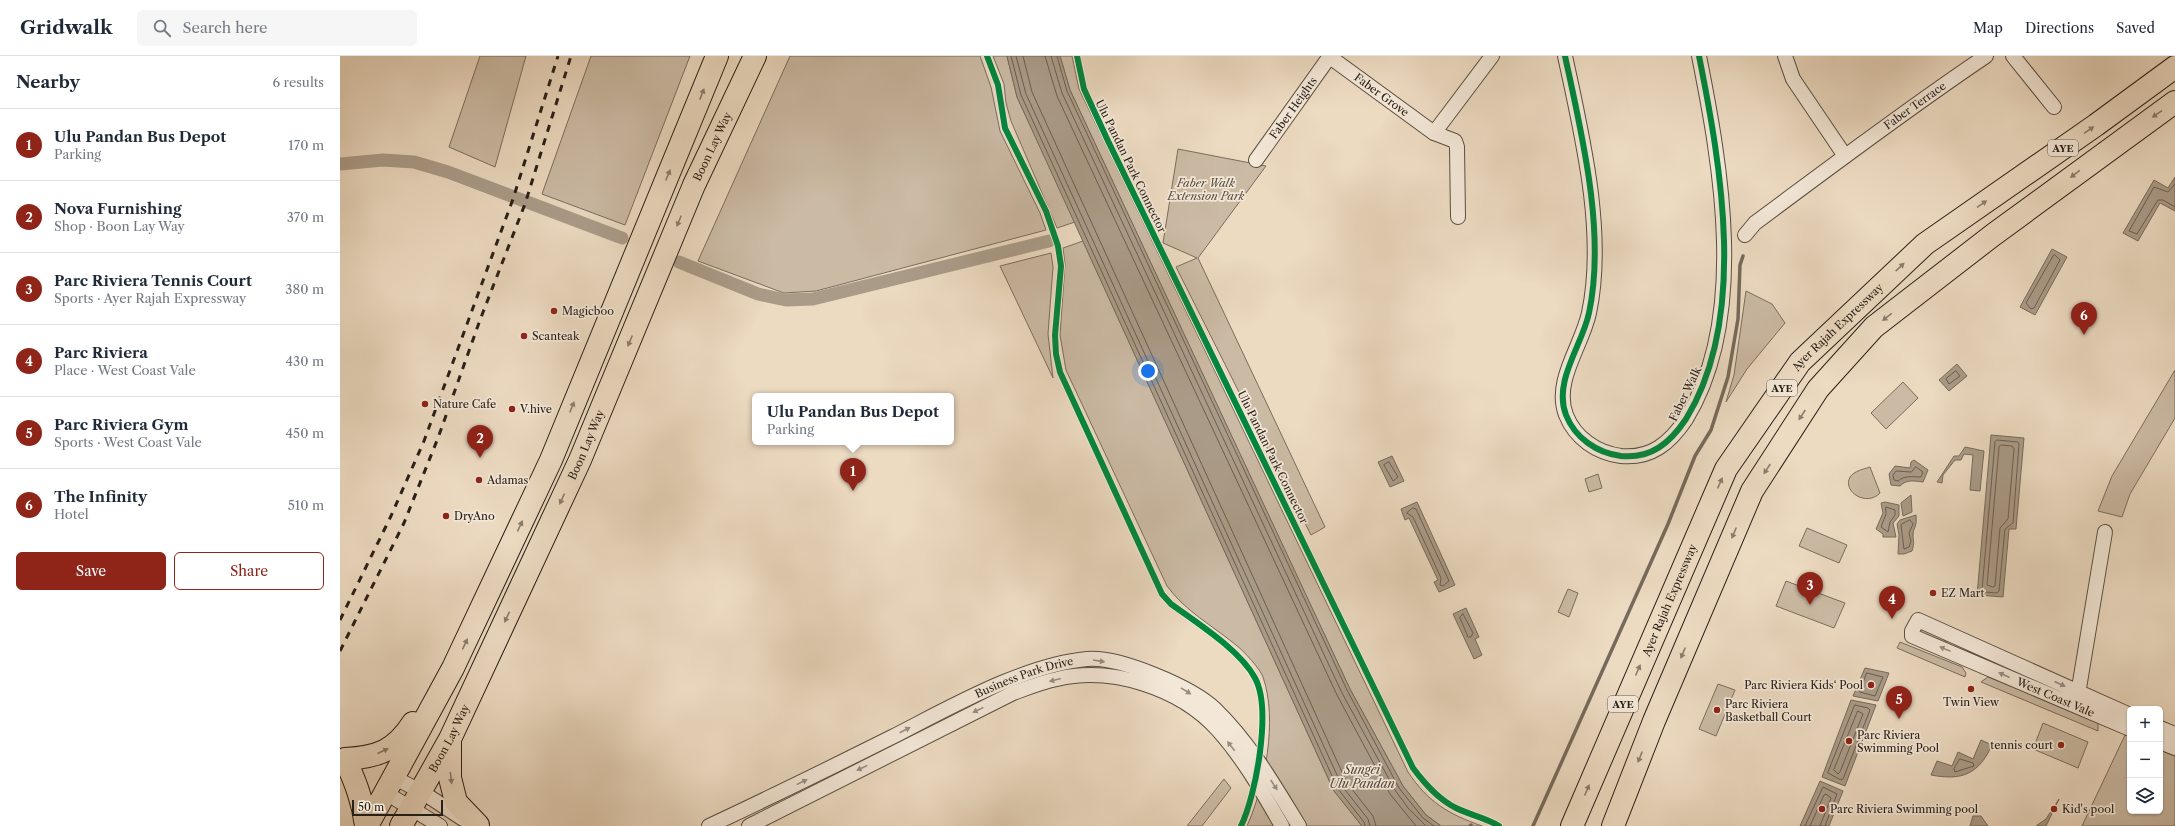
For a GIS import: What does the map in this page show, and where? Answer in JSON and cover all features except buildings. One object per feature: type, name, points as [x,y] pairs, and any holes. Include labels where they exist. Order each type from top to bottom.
[{"type":"main road","points":[[711,147],[740,56]]},
{"type":"main road","name":"Boon Lay Way","points":[[401,826],[450,739],[580,460],[711,147],[755,56]]},
{"type":"main road","points":[[367,826],[391,785],[453,668],[551,460],[713,62]]},
{"type":"main road","name":"Ayer Rajah Expressway","points":[[1572,826],[1726,469],[1800,362],[1925,244],[2175,68]]},
{"type":"main road","name":"AYE","points":[[1613,826],[1654,721],[1752,491],[1818,389],[1874,327],[1993,235],[2175,102]]},
{"type":"main road","points":[[367,826],[358,787],[345,759],[376,755],[386,751],[398,743],[453,668]]},
{"type":"main road","points":[[450,739],[450,778],[456,802],[479,826]]},
{"type":"street","points":[[1434,133],[1492,56]]},
{"type":"street","name":"Faber Walk","points":[[1564,56],[1586,166],[1593,223],[1593,278],[1589,313],[1563,387],[1566,415],[1579,436],[1595,449],[1611,455],[1633,457],[1647,454],[1663,446],[1676,434],[1701,388],[1712,360],[1719,328],[1723,297],[1724,257],[1719,176],[1699,56]]},
{"type":"street","points":[[1785,56],[1793,79],[1845,156]]},
{"type":"street","name":"Faber Terrace","points":[[1745,235],[1755,223],[1845,156],[1930,94],[1986,56]]},
{"type":"street","points":[[2013,56],[2054,107]]},
{"type":"street","name":"Faber Grove","points":[[1330,57],[1434,133],[1457,144],[1458,217]]},
{"type":"street","name":"Faber Heights","points":[[1256,160],[1330,57]]},
{"type":"street","name":"West Coast Vale","points":[[2078,692],[2099,577],[2105,532]]},
{"type":"street","name":"West Coast Vale","points":[[2127,714],[1918,620],[1912,631],[1912,636],[1981,664],[2076,707],[2127,728]]},
{"type":"street","points":[[1981,664],[1987,650]]},
{"type":"street","name":"Business Park Drive","points":[[709,826],[964,700],[1040,668],[1088,659],[1152,673],[1180,686],[1214,708],[1252,752],[1299,826]]},
{"type":"street","name":"Business Park Drive","points":[[749,826],[1013,693],[1057,679],[1085,676],[1109,677],[1149,687],[1173,696],[1190,707],[1218,730],[1248,769],[1282,826]]},
{"type":"street","points":[[2076,707],[2078,692]]},
{"type":"street","points":[[2163,729],[2175,734]]},
{"type":"street","points":[[2163,743],[2175,748]]},
{"type":"street","points":[[391,785],[417,800],[479,826]]},
{"type":"street","points":[[417,800],[440,826]]},
{"type":"green space","points":[[480,56],[526,56],[495,167],[449,147]]},
{"type":"green space","points":[[591,56],[690,56],[625,225],[542,194]]},
{"type":"green space","points":[[790,56],[980,56],[991,87],[1000,131],[1040,213],[1046,230],[816,291],[784,293],[698,261]]},
{"type":"green space","points":[[993,56],[1007,56],[1017,97],[1075,222],[1057,228],[1011,121],[1006,103],[1004,84]]},
{"type":"green space","points":[[1060,56],[1072,56],[1079,89],[1408,772],[1423,791],[1440,806],[1459,817],[1482,826],[1441,826],[1426,815],[1403,786],[1350,689],[1301,585],[1070,90]]},
{"type":"green space","name":"Faber Walk Extension Park","points":[[1178,149],[1266,166],[1198,258],[1325,527],[1311,535],[1176,267],[1197,258],[1163,243]]},
{"type":"green space","points":[[1083,241],[1334,791],[1362,826],[1247,826],[1259,792],[1267,753],[1269,713],[1263,677],[1243,651],[1191,611],[1167,586],[1066,370],[1060,335],[1065,264],[1063,248]]},
{"type":"green space","points":[[1051,253],[1053,267],[1048,334],[1053,378],[1000,266]]},
{"type":"green space","points":[[1746,291],[1772,304],[1785,323],[1747,369],[1726,402],[1734,375]]},
{"type":"green space","points":[[2175,370],[2175,418],[2130,494],[2122,517],[2098,511],[2112,476]]},
{"type":"green space","points":[[1903,382],[1918,398],[1886,429],[1871,413]]},
{"type":"green space","points":[[1870,467],[1880,493],[1869,499],[1857,496],[1849,488],[1848,483],[1850,477],[1854,473]]},
{"type":"green space","points":[[1598,474],[1602,488],[1589,492],[1585,479]]},
{"type":"green space","points":[[1807,528],[1847,545],[1839,563],[1799,546]]},
{"type":"green space","points":[[1786,581],[1845,603],[1834,628],[1776,606]]},
{"type":"green space","points":[[1568,589],[1578,593],[1569,617],[1558,612]]},
{"type":"green space","points":[[1922,625],[1947,642],[1946,645],[1916,632]]},
{"type":"green space","points":[[1900,642],[1962,667],[1966,673],[1965,677],[1897,648]]},
{"type":"green space","points":[[1988,677],[2098,722],[2098,731],[1981,682]]},
{"type":"green space","name":"Parc Riviera Basketball Court","points":[[1718,684],[1735,690],[1716,736],[1699,729]]},
{"type":"green space","name":"tennis court","points":[[2043,723],[2088,742],[2078,768],[2033,749]]},
{"type":"green space","points":[[2125,735],[2127,736],[2127,814],[2163,814],[2163,751],[2175,756],[2175,826],[2082,826]]},
{"type":"green space","points":[[1224,779],[1231,788],[1202,826],[1187,826]]},
{"type":"water","name":"Sungei Ulu Pandan","points":[[1007,56],[1060,56],[1070,90],[1350,689],[1403,786],[1426,815],[1441,826],[1362,826],[1334,791],[1017,97]]},
{"type":"water","points":[[2175,177],[2175,211],[2160,203],[2138,241],[2123,233],[2154,180],[2168,188]]},
{"type":"water","points":[[2052,249],[2067,257],[2035,315],[2020,307]]},
{"type":"water","points":[[1957,364],[1967,376],[1949,391],[1939,380]]},
{"type":"water","points":[[1991,435],[2024,438],[2016,529],[2009,529],[2003,597],[1977,595]]},
{"type":"water","points":[[1965,447],[1984,451],[1980,491],[1970,490],[1973,455],[1964,454],[1961,460],[1955,460],[1943,475],[1942,483],[1937,482],[1954,456],[1959,456]]},
{"type":"water","points":[[1392,456],[1404,481],[1390,487],[1378,462]]},
{"type":"water","points":[[1914,460],[1928,470],[1923,482],[1911,481],[1905,482],[1900,486],[1891,485],[1889,474],[1895,466],[1910,468],[1911,462]]},
{"type":"water","points":[[1911,495],[1912,512],[1903,516],[1901,503]]},
{"type":"water","points":[[1417,502],[1455,585],[1439,592],[1434,582],[1438,580],[1409,518],[1405,520],[1401,509]]},
{"type":"water","points":[[1885,502],[1899,505],[1899,516],[1893,523],[1896,537],[1883,537],[1883,534],[1876,529],[1883,513],[1881,503]]},
{"type":"water","points":[[1916,515],[1912,551],[1904,554],[1898,554],[1899,535],[1897,524],[1900,520]]},
{"type":"water","points":[[1466,608],[1479,637],[1475,639],[1482,655],[1474,659],[1453,614]]},
{"type":"water","name":"Parc Riviera Kids‘ Pool","points":[[1865,668],[1889,673],[1878,701],[1853,696]]},
{"type":"water","name":"Parc Riviera Swimming Pool","points":[[1851,700],[1876,705],[1845,786],[1822,777]]},
{"type":"water","points":[[1981,740],[1992,745],[1987,755],[1975,769],[1960,776],[1942,777],[1931,775],[1937,761],[1952,766],[1958,752],[1973,759]]},
{"type":"water","name":"Parc Riviera Swimming pool","points":[[1820,781],[1843,791],[1829,826],[1800,826]]},
{"type":"water","name":"Kid's pool","points":[[2059,799],[2046,826],[2036,826],[2046,819]]},
{"type":"water","points":[[1973,816],[1981,816],[1988,826],[1970,826]]},
{"type":"waterway","points":[[340,164],[383,160],[414,162],[448,172],[622,238]]},
{"type":"waterway","points":[[679,262],[758,294],[786,300],[813,299],[1049,241]]},
{"type":"waterway","points":[[1533,826],[1668,524],[1695,456],[1711,430],[1728,377],[1738,319],[1740,265],[1743,256]]},
{"type":"railway","points":[[340,620],[391,516],[424,441],[513,199],[558,56]]},
{"type":"railway","points":[[340,651],[404,523],[438,438],[480,320],[525,204],[571,56]]},
{"type":"cycle path","points":[[987,56],[998,85],[1005,128],[1046,211],[1058,246],[1061,266],[1055,335],[1056,354],[1060,372],[1162,594],[1171,604],[1229,647],[1239,657],[1255,678],[1260,692],[1262,730],[1257,774],[1247,812],[1241,826]]},
{"type":"cycle path","name":"Ulu Pandan Park Connector","points":[[1077,56],[1084,89],[1108,141],[1413,768],[1432,791],[1443,800],[1461,810],[1499,826]]},
{"type":"cycle path","points":[[1565,56],[1585,151],[1590,184],[1595,250],[1594,282],[1589,313],[1566,376],[1563,389],[1563,402],[1566,415],[1570,423],[1581,437],[1595,448],[1621,456],[1642,455],[1651,452],[1659,448],[1680,428],[1686,419],[1705,379],[1717,335],[1723,289],[1724,241],[1721,193],[1715,145],[1699,56]]},
{"type":"place","name":"Magicboo","points":[[554,311]]},
{"type":"place","name":"The Infinity","points":[[2084,335]]},
{"type":"place","name":"Scanteak","points":[[524,336]]},
{"type":"place","name":"Nature Cafe","points":[[425,404]]},
{"type":"place","name":"V.hive","points":[[512,409]]},
{"type":"place","name":"Nova Furnishing","points":[[480,458]]},
{"type":"place","name":"Adamas","points":[[479,480]]},
{"type":"place","name":"Ulu Pandan Bus Depot","points":[[853,491]]},
{"type":"place","name":"DryAno","points":[[446,516]]},
{"type":"place","name":"EZ Mart","points":[[1933,593]]},
{"type":"place","name":"Parc Riviera Tennis Court","points":[[1810,605]]},
{"type":"place","name":"Parc Riviera","points":[[1892,619]]},
{"type":"place","name":"Parc Riviera Kids‘ Pool","points":[[1871,685]]},
{"type":"place","name":"Twin View","points":[[1971,689]]},
{"type":"place","name":"Parc Riviera Basketball Court","points":[[1717,710]]},
{"type":"place","name":"Parc Riviera Gym","points":[[1899,719]]},
{"type":"place","name":"Parc Riviera Swimming Pool","points":[[1849,741]]},
{"type":"place","name":"tennis court","points":[[2061,745]]},
{"type":"place","name":"Parc Riviera Swimming pool","points":[[1822,809]]},
{"type":"place","name":"Kid's pool","points":[[2054,809]]}]
